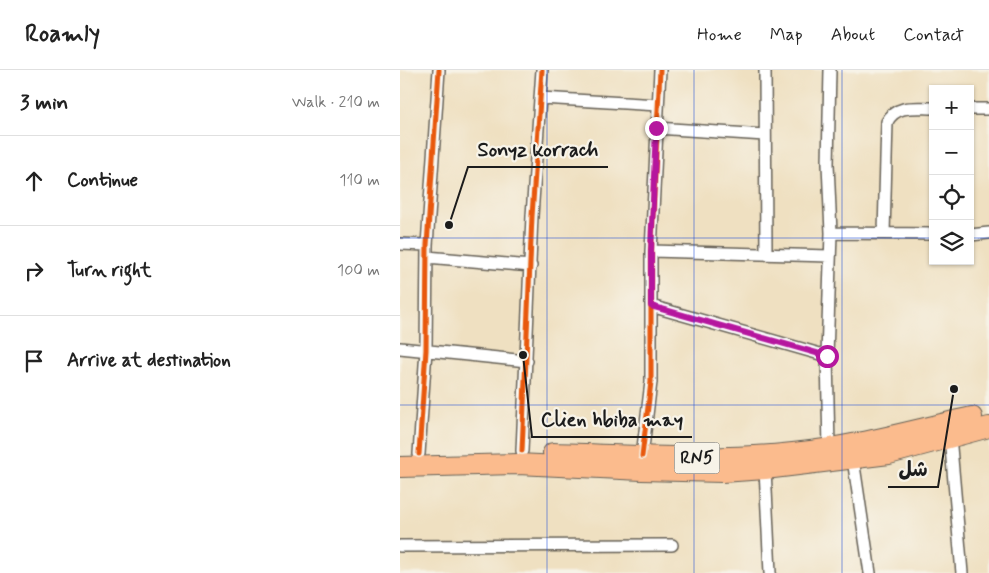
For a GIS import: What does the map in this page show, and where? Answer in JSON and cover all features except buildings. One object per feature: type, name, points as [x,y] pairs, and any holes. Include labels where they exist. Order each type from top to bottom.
[{"type":"highway","name":"RN5","points":[[410,454],[522,451],[642,456],[765,470],[853,459],[989,413]]},
{"type":"highway","name":"RN5","points":[[400,467],[518,464],[587,469],[721,465],[829,448],[950,436],[989,427]]},
{"type":"street","points":[[410,454],[426,350],[427,245],[439,70]]},
{"type":"street","points":[[522,451],[530,266],[542,70]]},
{"type":"street","points":[[642,456],[651,382],[651,251],[660,70]]},
{"type":"street","points":[[765,70],[766,254]]},
{"type":"street","points":[[829,448],[827,356],[831,233],[828,164],[830,70]]},
{"type":"street","points":[[541,98],[658,105]]},
{"type":"street","points":[[884,233],[887,122],[895,111],[908,108],[929,108]]},
{"type":"street","points":[[974,109],[989,109]]},
{"type":"street","points":[[656,128],[765,134]]},
{"type":"street","points":[[831,233],[929,234]]},
{"type":"street","points":[[974,235],[989,233]]},
{"type":"street","points":[[400,244],[427,245]]},
{"type":"street","points":[[651,251],[830,256]]},
{"type":"street","points":[[427,258],[530,266]]},
{"type":"street","points":[[651,306],[827,356]]},
{"type":"street","points":[[400,348],[527,360]]},
{"type":"street","points":[[950,436],[962,573]]},
{"type":"street","points":[[853,459],[870,573]]},
{"type":"street","points":[[765,470],[770,573]]},
{"type":"street","points":[[400,546],[672,544]]},
{"type":"cycle path","points":[[419,454],[426,350],[427,245],[439,70]]},
{"type":"cycle path","points":[[522,451],[532,216],[542,70]]},
{"type":"cycle path","points":[[642,456],[651,382],[651,251],[660,70]]},
{"type":"place","name":"Sonyz korrach","points":[[449,225]]},
{"type":"place","name":"Clien hbiba may","points":[[523,355]]},
{"type":"place","name":"شل","points":[[954,389]]},
{"type":"route","points":[[656,128],[651,251],[651,306],[827,356]]}]
